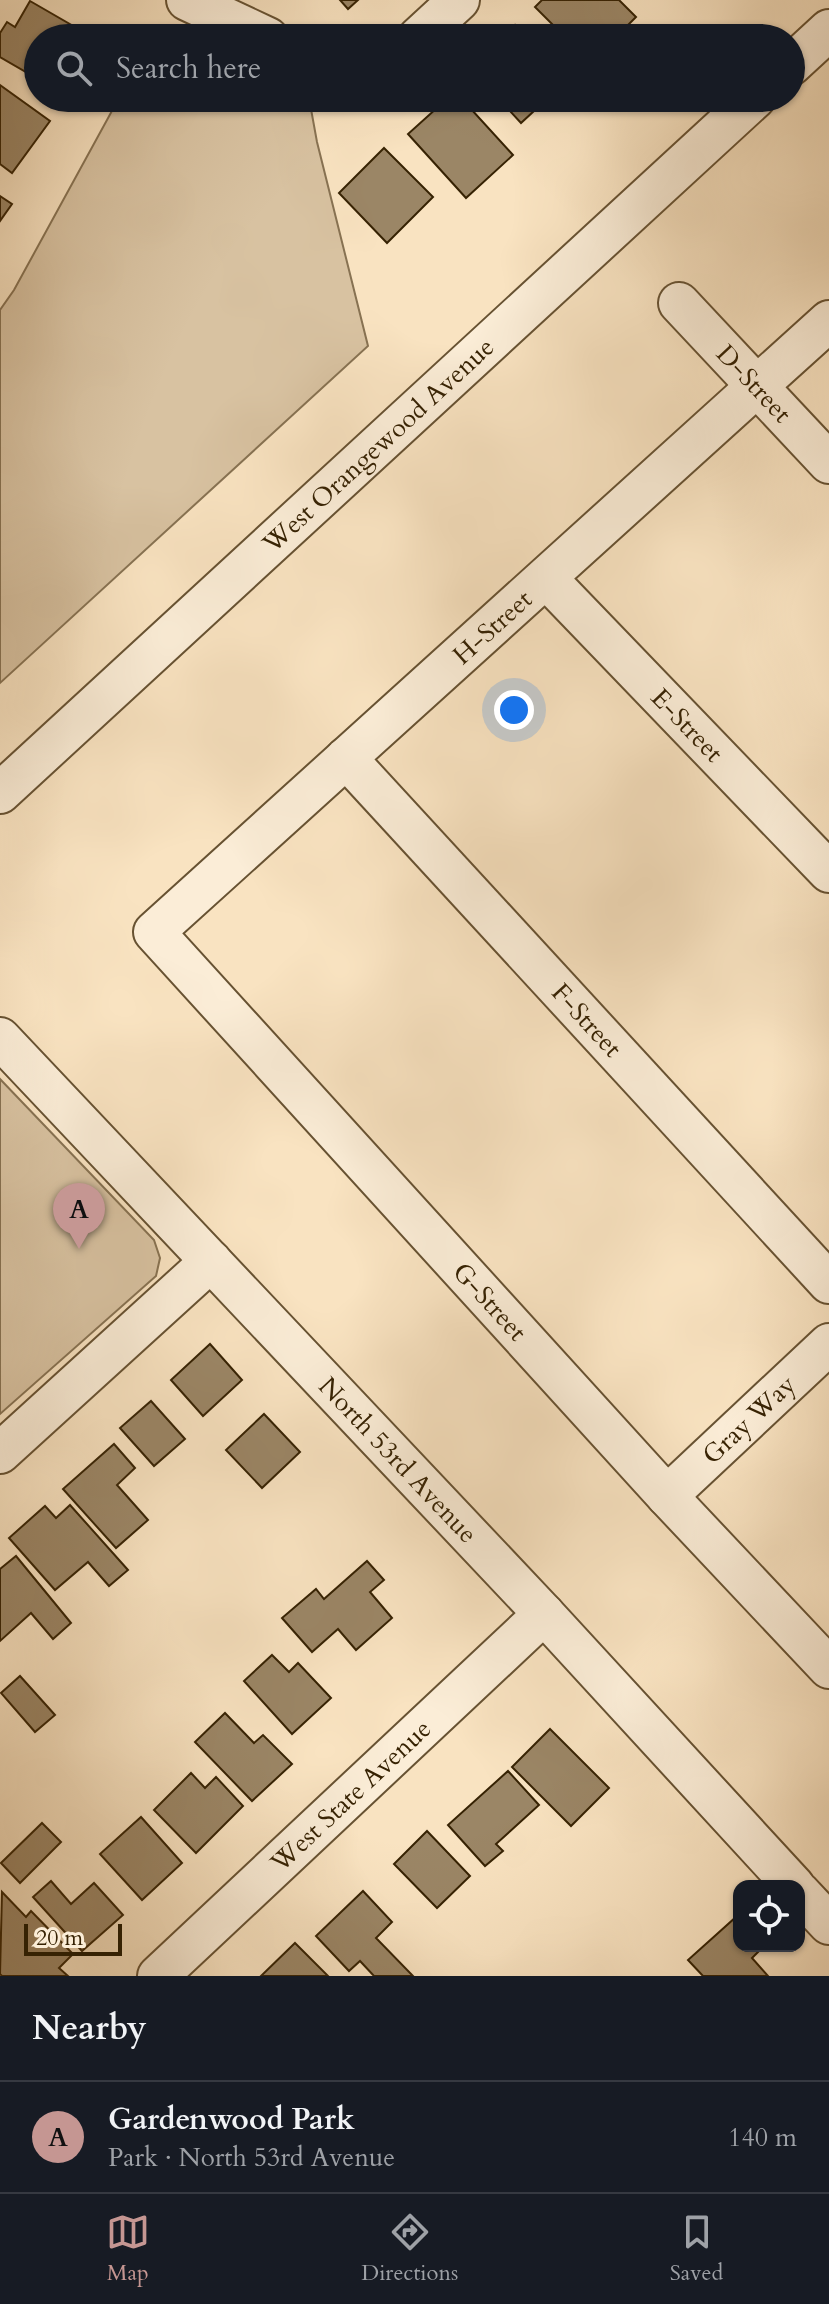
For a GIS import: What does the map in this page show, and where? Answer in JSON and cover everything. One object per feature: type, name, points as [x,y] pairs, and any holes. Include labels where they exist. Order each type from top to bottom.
[{"type":"street","points":[[187,0],[238,24]]},
{"type":"street","points":[[433,24],[459,0]]},
{"type":"street","points":[[805,52],[829,30]]},
{"type":"street","name":"West Orangewood Avenue","points":[[0,793],[740,112]]},
{"type":"street","name":"D-Street","points":[[679,303],[829,463]]},
{"type":"street","name":"H-Street","points":[[154,932],[829,321]]},
{"type":"street","name":"E-Street","points":[[546,578],[829,872]]},
{"type":"street","name":"F-Street","points":[[346,758],[829,1283]]},
{"type":"street","name":"G-Street","points":[[154,932],[667,1496],[829,1668]]},
{"type":"street","name":"North 53rd Avenue","points":[[0,1038],[544,1614],[788,1880]]},
{"type":"street","points":[[0,1453],[211,1261]]},
{"type":"street","name":"Gray Way","points":[[667,1496],[829,1344]]},
{"type":"street","name":"West State Avenue","points":[[158,1976],[544,1614]]},
{"type":"street","points":[[805,1898],[829,1924]]},
{"type":"shaded area","points":[[111,112],[312,112],[368,346],[0,683],[0,310]]},
{"type":"shaded area","points":[[0,1079],[154,1240],[160,1258],[156,1276],[0,1414]]},
{"type":"building","points":[[340,0],[358,0],[348,9]]},
{"type":"building","points":[[542,0],[619,0],[636,17],[629,24],[552,24],[535,7]]},
{"type":"building","points":[[30,1],[70,24],[24,24],[24,71],[0,57],[0,33],[7,22],[15,27]]},
{"type":"building","points":[[0,85],[24,102],[24,112],[38,112],[50,121],[12,173],[0,164]]},
{"type":"building","points":[[432,112],[474,112],[513,155],[466,198],[408,134]]},
{"type":"building","points":[[511,112],[533,112],[521,123]]},
{"type":"building","points":[[384,148],[433,197],[387,243],[339,193]]},
{"type":"building","points":[[0,196],[12,204],[0,221]]},
{"type":"building","points":[[210,1344],[242,1380],[203,1416],[171,1380]]},
{"type":"building","points":[[151,1401],[185,1439],[154,1466],[120,1428]]},
{"type":"building","points":[[264,1414],[300,1452],[262,1488],[226,1450]]},
{"type":"building","points":[[114,1444],[135,1468],[117,1485],[148,1520],[116,1548],[63,1489]]},
{"type":"building","points":[[70,1505],[128,1570],[109,1586],[88,1562],[55,1590],[9,1538],[45,1506],[56,1518]]},
{"type":"building","points":[[16,1556],[71,1623],[53,1639],[31,1613],[0,1641],[0,1569]]},
{"type":"building","points":[[367,1561],[384,1580],[370,1592],[392,1618],[356,1650],[338,1629],[312,1652],[282,1618],[316,1589],[324,1599]]},
{"type":"building","points":[[272,1655],[289,1672],[298,1663],[331,1698],[292,1734],[244,1681]]},
{"type":"building","points":[[20,1676],[55,1715],[35,1732],[1,1693]]},
{"type":"building","points":[[225,1713],[254,1743],[263,1735],[292,1764],[252,1801],[195,1742]]},
{"type":"building","points":[[550,1729],[609,1788],[571,1826],[512,1767]]},
{"type":"building","points":[[508,1771],[539,1805],[496,1844],[503,1851],[485,1866],[448,1825]]},
{"type":"building","points":[[191,1773],[205,1788],[216,1777],[243,1806],[196,1853],[154,1810]]},
{"type":"building","points":[[141,1817],[182,1863],[142,1900],[100,1854]]},
{"type":"building","points":[[42,1823],[61,1842],[20,1883],[1,1863]]},
{"type":"building","points":[[427,1831],[470,1876],[437,1908],[394,1864]]},
{"type":"building","points":[[51,1881],[71,1904],[94,1883],[123,1915],[82,1951],[33,1897]]},
{"type":"building","points":[[363,1891],[392,1922],[376,1938],[413,1976],[374,1976],[360,1961],[349,1971],[316,1936]]},
{"type":"building","points":[[2,1892],[26,1917],[31,1911],[73,1954],[59,1968],[68,1976],[0,1974]]},
{"type":"building","points":[[733,1920],[733,1952],[758,1952],[752,1958],[768,1976],[703,1976],[688,1960]]},
{"type":"building","points":[[295,1943],[328,1976],[261,1976]]},
{"type":"place","name":"Gardenwood Park","points":[[79,1249]]}]
